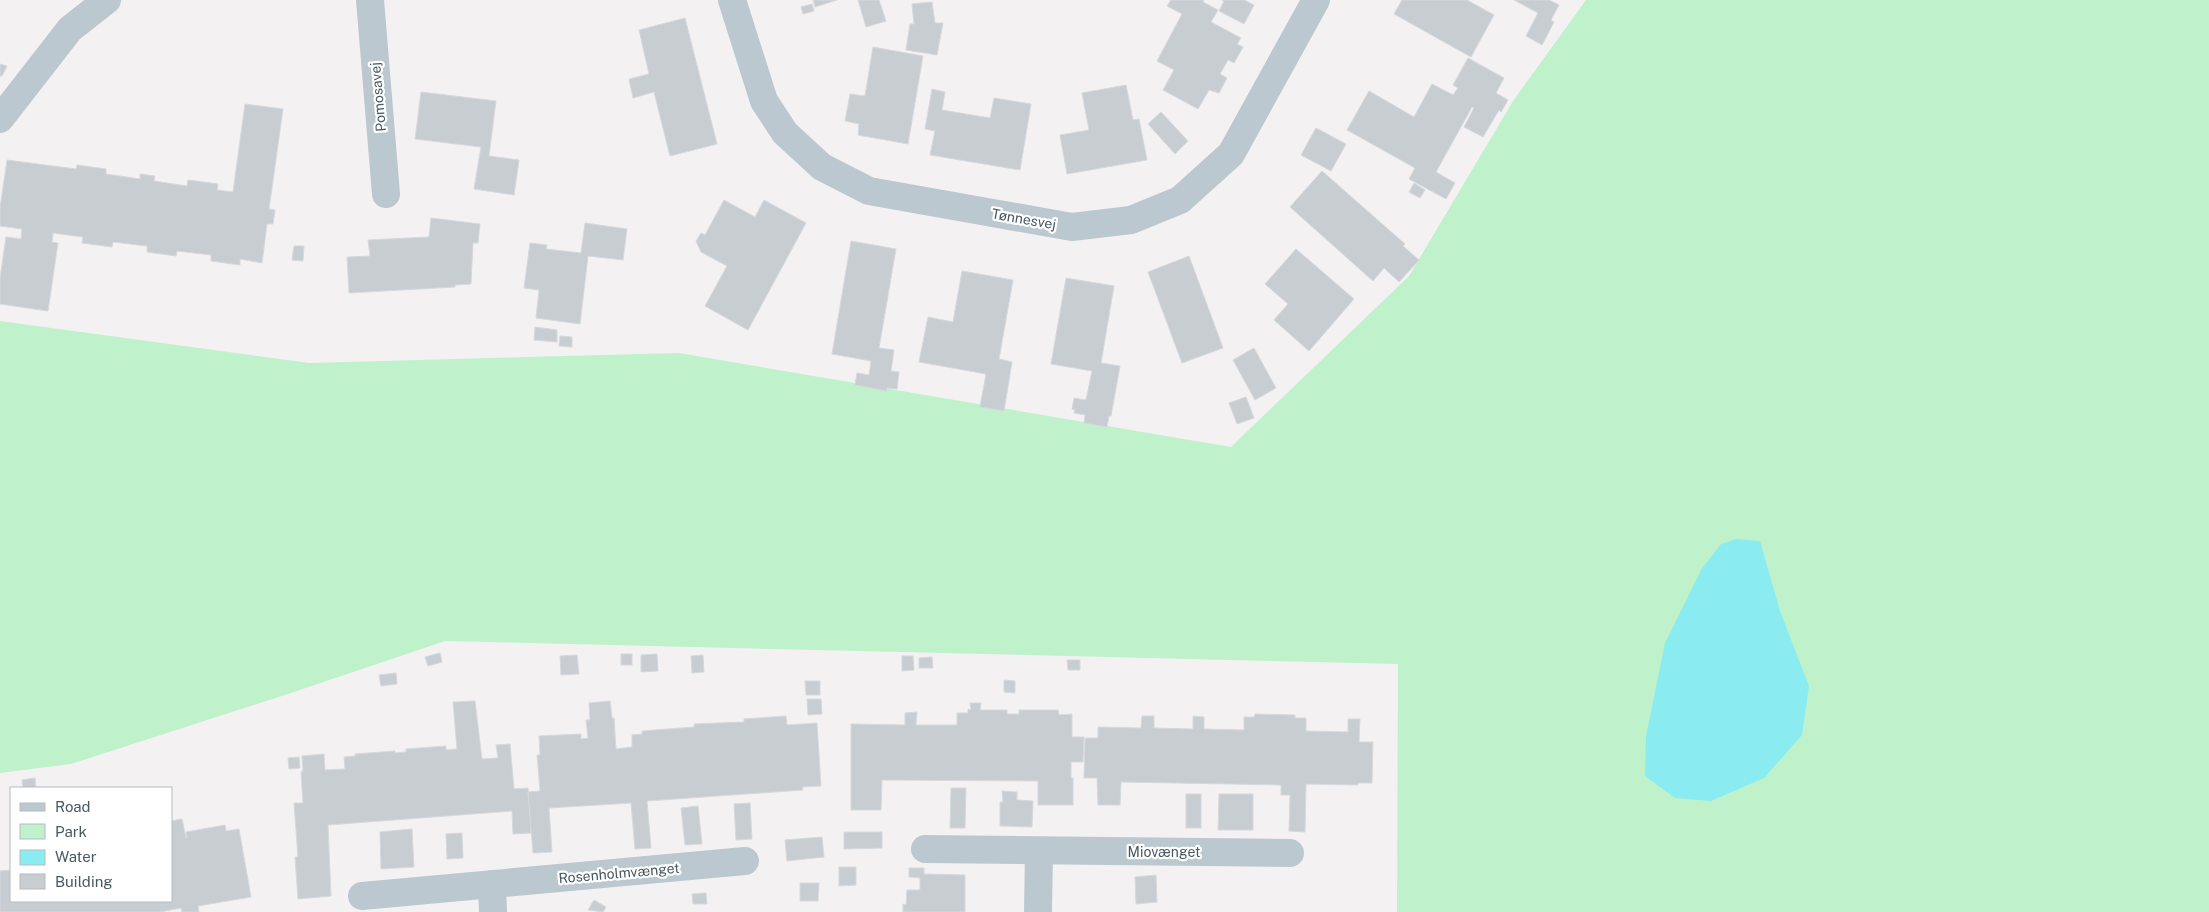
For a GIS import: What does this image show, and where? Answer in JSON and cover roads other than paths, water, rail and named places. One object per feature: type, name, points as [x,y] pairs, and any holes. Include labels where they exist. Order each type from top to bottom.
[{"type":"street","points":[[0,119],[70,30],[107,0]]},
{"type":"street","name":"Pomosavej","points":[[370,0],[386,194]]},
{"type":"street","name":"Tønnesvej","points":[[732,0],[764,101],[785,133],[822,167],[868,191],[1072,227],[1132,220],[1180,200],[1231,154],[1316,0]]},
{"type":"street","name":"Miovænget","points":[[925,849],[1290,853]]},
{"type":"street","points":[[1038,912],[1039,851]]},
{"type":"street","name":"Rosenholmvænget","points":[[362,896],[745,861]]},
{"type":"street","points":[[492,884],[493,912]]},
{"type":"water","points":[[1736,539],[1760,541],[1780,611],[1809,686],[1802,735],[1764,778],[1711,801],[1675,798],[1645,776],[1646,736],[1665,643],[1701,570],[1721,544]]}]
